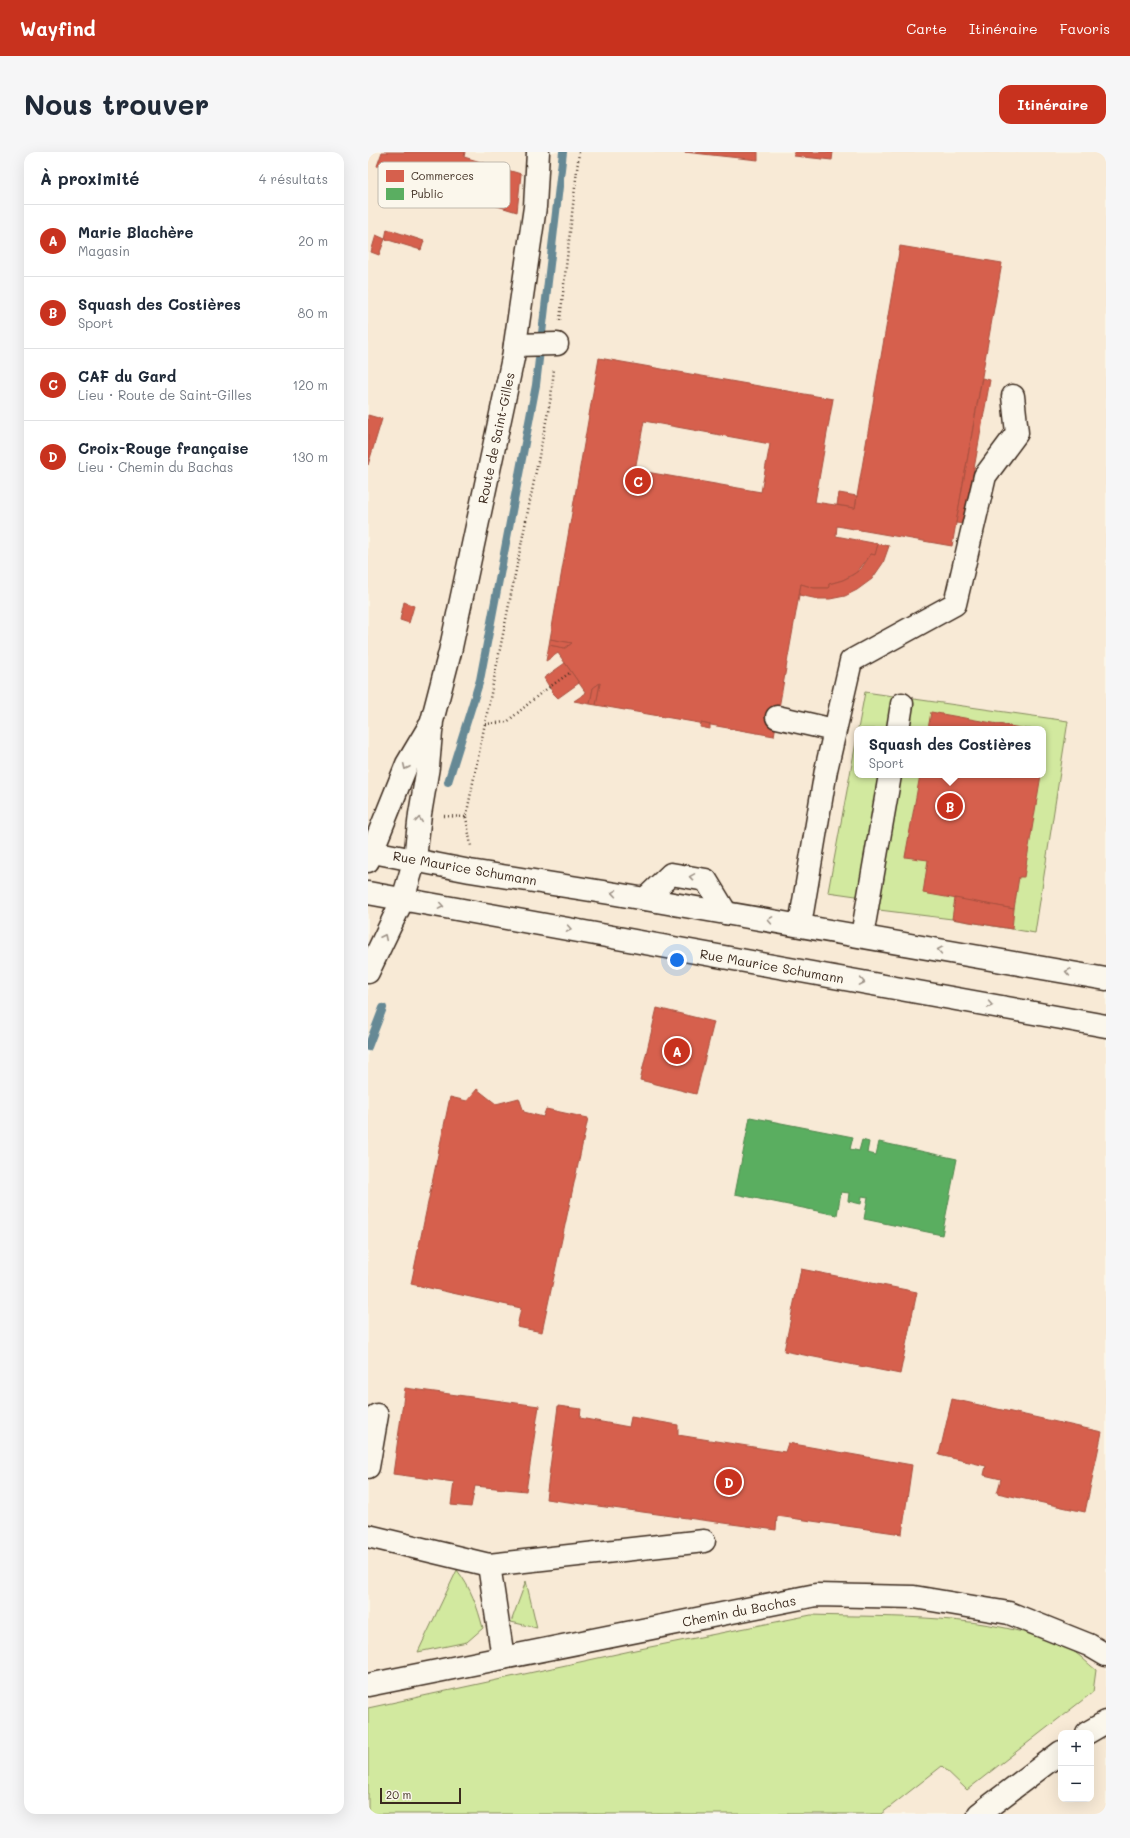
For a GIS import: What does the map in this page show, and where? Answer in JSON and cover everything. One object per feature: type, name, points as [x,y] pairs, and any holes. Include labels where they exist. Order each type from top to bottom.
[{"type":"main road","name":"Route de Saint-Gilles","points":[[368,972],[403,899],[415,859],[420,814],[428,767],[432,721],[450,652],[521,345],[535,207],[538,152]]},
{"type":"main road","points":[[521,345],[556,344]]},
{"type":"main road","points":[[800,925],[826,770],[851,661],[955,604],[985,476],[1017,433],[1013,396]]},
{"type":"main road","points":[[898,726],[902,704]]},
{"type":"main road","points":[[777,717],[834,730]]},
{"type":"main road","name":"Route de Saint-Gilles","points":[[369,854],[407,764],[432,721]]},
{"type":"main road","points":[[862,936],[889,778]]},
{"type":"main road","name":"Rue Maurice Schumann","points":[[369,854],[415,859],[470,871],[800,925],[1106,979]]},
{"type":"main road","points":[[645,899],[671,874],[706,880],[726,913]]},
{"type":"main road","name":"Rue Maurice Schumann","points":[[368,893],[1106,1026]]},
{"type":"main road","points":[[368,1467],[377,1415]]},
{"type":"main road","points":[[368,1536],[489,1565],[704,1541]]},
{"type":"main road","points":[[489,1565],[503,1658]]},
{"type":"main road","name":"Chemin du Bachas","points":[[368,1685],[816,1595],[914,1597],[1009,1613],[1089,1645],[1106,1655]]},
{"type":"main road","points":[[1092,1730],[1106,1722]]},
{"type":"main road","points":[[979,1814],[1058,1754]]},
{"type":"path","points":[[471,847],[466,817],[550,397],[579,152]]},
{"type":"path","points":[[485,724],[507,722],[542,693],[571,672]]},
{"type":"path","points":[[443,816],[466,817]]},
{"type":"shaded area","points":[[368,152],[1106,152],[1106,1814],[368,1814]]},
{"type":"green space","points":[[865,692],[1068,721],[1035,933],[952,919],[879,910],[877,899],[828,892],[854,753],[854,778],[1046,778],[1046,726],[859,726]]},
{"type":"green space","points":[[457,1570],[473,1598],[483,1628],[467,1642],[418,1652]]},
{"type":"green space","points":[[526,1581],[537,1628],[511,1622]]},
{"type":"green space","points":[[811,1615],[941,1619],[1006,1628],[1037,1636],[1072,1650],[1096,1670],[1093,1692],[967,1790],[942,1766],[881,1814],[368,1814],[368,1708],[635,1650]]},
{"type":"building: Commerces","points":[[382,152],[465,152],[464,157],[481,162],[378,162]]},
{"type":"building: Commerces","points":[[684,152],[758,152],[758,160]]},
{"type":"building: Commerces","points":[[794,152],[833,152],[832,160],[794,156]]},
{"type":"building: Commerces","points":[[510,171],[521,174],[517,212],[504,208],[510,208]]},
{"type":"building: Commerces","points":[[387,229],[424,241],[421,250],[385,239]]},
{"type":"building: Commerces","points":[[376,235],[385,239],[379,255],[371,252]]},
{"type":"building: Commerces","points":[[900,246],[1002,263],[952,546],[837,526],[836,536],[878,544],[877,549],[875,555],[871,554],[857,572],[843,580],[829,584],[829,588],[814,588],[801,584],[774,736],[596,705],[600,683],[593,688],[590,704],[574,701],[586,693],[558,653],[546,661],[549,645],[565,648],[572,643],[550,639],[599,358],[833,399],[815,502],[855,508]],"holes":[[[644,421],[770,444],[761,492],[635,470]]]},
{"type":"building: Commerces","points":[[982,378],[990,380],[964,524],[956,523]]},
{"type":"building: Commerces","points":[[368,415],[382,419],[368,465]]},
{"type":"building: Commerces","points":[[839,493],[857,496],[855,508],[837,505]]},
{"type":"building: Commerces","points":[[878,544],[889,546],[883,563],[872,579],[857,590],[845,596],[830,599],[818,599],[799,595],[801,584],[814,588],[829,588],[829,584],[851,576],[861,569],[871,554],[875,555]]},
{"type":"building: Commerces","points":[[404,602],[414,606],[409,623],[400,620]]},
{"type":"building: Commerces","points":[[550,639],[572,643],[565,648],[549,645]]},
{"type":"building: Commerces","points":[[565,663],[579,683],[558,698],[553,693],[544,678]]},
{"type":"building: Commerces","points":[[600,683],[596,705],[590,704],[593,688]]},
{"type":"building: Commerces","points":[[931,712],[1009,726],[929,726]]},
{"type":"building: Commerces","points":[[701,723],[710,725],[710,729],[700,727]]},
{"type":"building: Commerces","points":[[919,778],[1040,778],[1024,877],[1019,877],[1014,909],[923,893],[928,860],[905,857]]},
{"type":"building: Commerces","points":[[955,898],[1014,909],[1012,929],[952,919]]},
{"type":"building: Commerces","points":[[657,1008],[714,1022],[696,1094],[640,1080]]},
{"type":"building: Commerces","points":[[477,1089],[496,1104],[519,1098],[524,1112],[543,1117],[546,1109],[588,1118],[542,1332],[517,1327],[521,1308],[411,1284],[450,1097],[467,1101]]},
{"type":"building: Commerces","points":[[801,1269],[917,1292],[900,1374],[784,1351]]},
{"type":"building: Commerces","points":[[405,1388],[539,1406],[526,1491],[475,1486],[471,1507],[451,1505],[454,1482],[393,1474]]},
{"type":"building: Commerces","points":[[952,1399],[1102,1432],[1085,1512],[997,1493],[1001,1479],[984,1475],[986,1466],[939,1455]]},
{"type":"building: Commerces","points":[[558,1406],[581,1409],[580,1418],[629,1427],[631,1417],[678,1425],[678,1435],[785,1452],[788,1443],[912,1465],[902,1534],[777,1516],[776,1530],[546,1499]]},
{"type":"building: Public","points":[[750,1117],[853,1137],[850,1149],[859,1151],[862,1140],[869,1142],[867,1153],[876,1155],[879,1142],[957,1159],[942,1235],[864,1219],[868,1197],[862,1196],[861,1204],[848,1201],[849,1193],[841,1192],[837,1215],[735,1194]]},
{"type":"waterway","points":[[448,782],[480,680],[536,385],[563,152]]},
{"type":"waterway","points":[[368,1047],[383,1008]]},
{"type":"place","name":"CAF du Gard","points":[[638,481]]},
{"type":"place","name":"Squash des Costières","points":[[950,806]]},
{"type":"place","name":"Marie Blachère","points":[[677,1051]]},
{"type":"place","name":"Croix-Rouge française","points":[[729,1482]]}]
